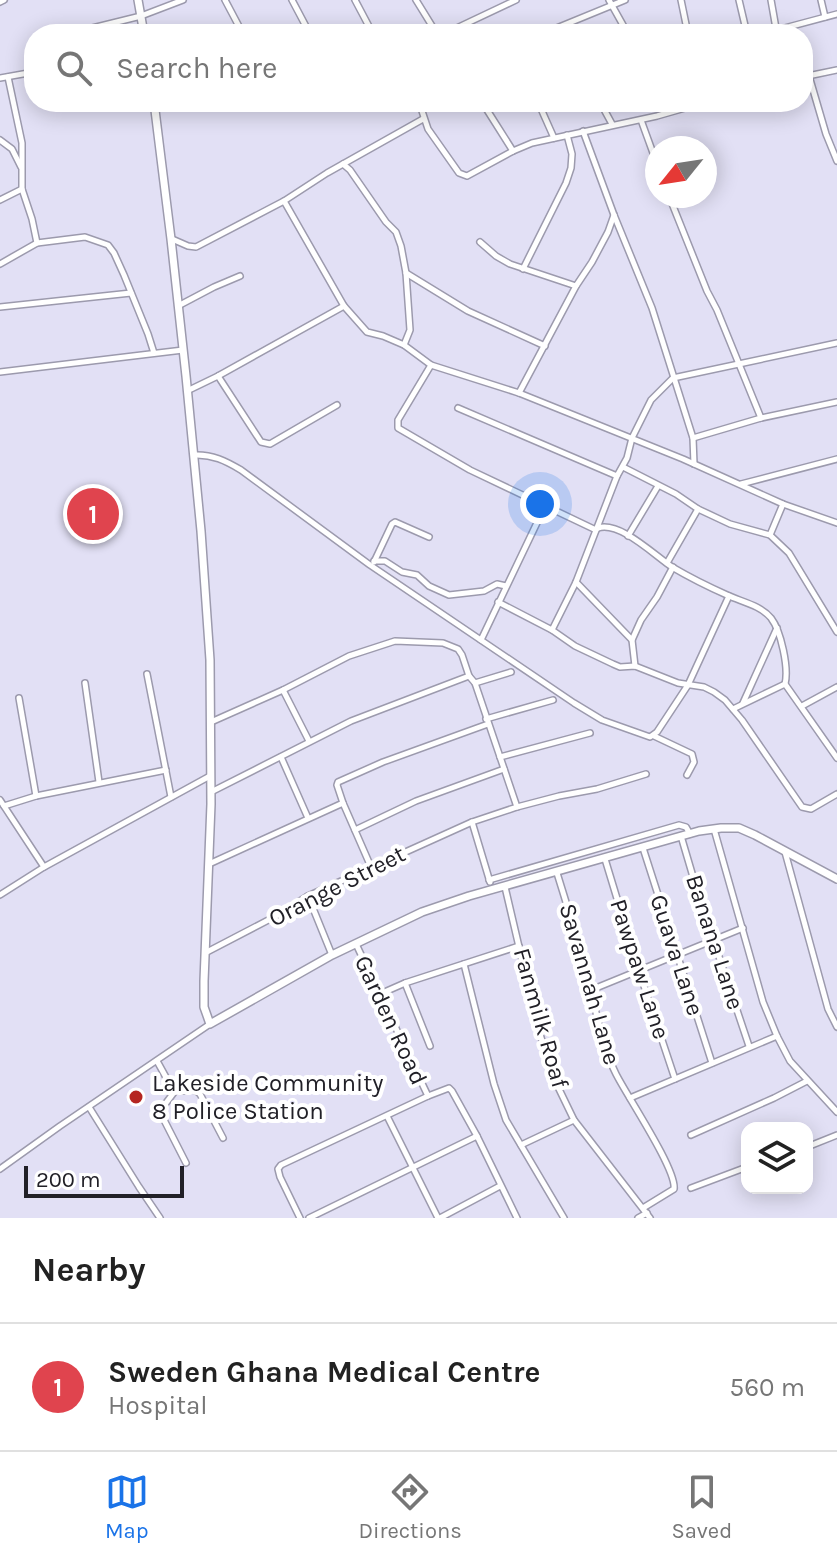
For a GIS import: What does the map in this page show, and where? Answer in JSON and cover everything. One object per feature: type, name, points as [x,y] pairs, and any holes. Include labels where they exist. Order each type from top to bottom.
[{"type":"street","points":[[138,0],[142,24]]},
{"type":"street","points":[[109,24],[183,0]]},
{"type":"street","points":[[225,0],[238,24]]},
{"type":"street","points":[[292,0],[305,24]]},
{"type":"street","points":[[355,0],[368,24]]},
{"type":"street","points":[[416,0],[431,24]]},
{"type":"street","points":[[465,24],[516,0]]},
{"type":"street","points":[[564,24],[610,2],[625,0]]},
{"type":"street","points":[[681,0],[686,24]]},
{"type":"street","points":[[739,0],[745,24]]},
{"type":"street","points":[[771,0],[776,24]]},
{"type":"street","points":[[821,0],[825,17]]},
{"type":"street","points":[[610,2],[622,24]]},
{"type":"street","points":[[803,24],[837,14]]},
{"type":"street","points":[[813,75],[837,70]]},
{"type":"street","points":[[0,78],[24,74]]},
{"type":"street","points":[[8,77],[22,143],[22,189],[37,243]]},
{"type":"street","points":[[813,96],[837,161]]},
{"type":"street","points":[[155,112],[194,455],[210,660],[211,792],[204,954],[204,1007],[210,1024]]},
{"type":"street","points":[[422,112],[428,129],[459,173],[467,176],[532,143],[668,112]]},
{"type":"street","points":[[488,112],[513,151]]},
{"type":"street","points":[[542,112],[554,138]]},
{"type":"street","points":[[605,112],[612,124]]},
{"type":"street","points":[[171,239],[196,247],[284,201],[423,119]]},
{"type":"street","points":[[641,120],[647,136]]},
{"type":"street","points":[[583,131],[652,308],[693,438],[694,464]]},
{"type":"street","points":[[523,269],[571,168],[572,154],[567,135]]},
{"type":"street","points":[[0,140],[12,149],[22,168]]},
{"type":"street","points":[[343,164],[396,232],[401,246],[410,330],[404,345]]},
{"type":"street","points":[[0,200],[22,189]]},
{"type":"street","points":[[284,201],[344,306],[367,332],[404,345],[431,365],[519,393],[783,504],[837,523]]},
{"type":"street","points":[[674,208],[761,418]]},
{"type":"street","points":[[519,393],[592,262],[614,215]]},
{"type":"street","points":[[0,264],[37,243],[85,237],[108,245],[154,353]]},
{"type":"street","points":[[480,242],[496,256],[523,269],[576,286]]},
{"type":"street","points":[[406,273],[468,311],[545,346]]},
{"type":"street","points":[[178,306],[240,276]]},
{"type":"street","points":[[0,307],[131,293]]},
{"type":"street","points":[[187,391],[344,306]]},
{"type":"street","points":[[552,630],[576,582],[632,438],[651,400],[673,378],[837,343]]},
{"type":"street","points":[[0,372],[183,350]]},
{"type":"street","points":[[431,365],[398,420],[398,428],[470,470],[545,506],[597,529],[609,526],[670,565],[764,611],[777,628],[787,676],[785,684]]},
{"type":"street","points":[[218,376],[265,444],[337,405]]},
{"type":"street","points":[[693,438],[761,418],[837,402]]},
{"type":"street","points":[[458,408],[617,476]]},
{"type":"street","points":[[194,455],[211,456],[241,470],[481,640],[602,720],[654,736],[692,754],[694,762],[687,775]]},
{"type":"street","points":[[740,485],[837,459]]},
{"type":"street","points":[[623,467],[730,524],[770,535],[789,553],[837,632]]},
{"type":"street","points":[[628,536],[658,486]]},
{"type":"street","points":[[770,535],[783,504]]},
{"type":"street","points":[[481,640],[545,506]]},
{"type":"street","points":[[635,666],[632,640],[683,532],[698,509]]},
{"type":"street","points":[[372,563],[395,522],[429,537]]},
{"type":"street","points":[[372,563],[385,561],[402,572],[417,575],[429,586],[449,595],[484,591],[497,584],[506,586]]},
{"type":"street","points":[[576,582],[632,640]]},
{"type":"street","points":[[654,736],[688,685],[729,596]]},
{"type":"street","points":[[498,602],[552,630],[575,646],[620,667],[635,666],[714,692],[733,709],[802,807],[811,809],[837,794]]},
{"type":"street","points":[[743,703],[777,628]]},
{"type":"street","points":[[210,723],[349,656],[395,641],[443,643],[458,649],[475,683],[517,807]]},
{"type":"street","points":[[475,683],[511,672]]},
{"type":"street","points":[[147,674],[171,797]]},
{"type":"street","points":[[211,792],[351,721],[469,676]]},
{"type":"street","points":[[85,683],[99,782]]},
{"type":"street","points":[[733,709],[785,684]]},
{"type":"street","points":[[785,684],[837,758]]},
{"type":"street","points":[[802,706],[837,687]]},
{"type":"street","points":[[283,690],[309,741]]},
{"type":"street","points":[[19,698],[36,796]]},
{"type":"street","points":[[371,867],[343,803],[338,782],[487,722],[553,700]]},
{"type":"street","points":[[500,757],[590,733]]},
{"type":"street","points":[[281,757],[308,818]]},
{"type":"street","points":[[355,830],[416,801],[504,769]]},
{"type":"street","points":[[44,867],[2,803],[166,770]]},
{"type":"street","name":"Orange Street","points":[[204,954],[308,896],[472,822],[517,807],[646,774]]},
{"type":"street","points":[[0,895],[44,867],[211,775]]},
{"type":"street","points":[[209,864],[343,803]]},
{"type":"street","points":[[472,822],[492,890]]},
{"type":"street","points":[[489,880],[679,825],[683,825],[686,835]]},
{"type":"street","points":[[0,1169],[210,1024],[332,955],[422,912],[714,829],[739,828],[837,879]]},
{"type":"street","points":[[714,829],[763,1002],[777,1036],[790,1061],[837,1112]]},
{"type":"street","name":"Banana Lane","points":[[686,835],[713,940],[749,1046]]},
{"type":"street","name":"Guava Lane","points":[[643,848],[712,1063]]},
{"type":"street","points":[[785,851],[824,997],[837,1027]]},
{"type":"street","name":"Pawpaw Lane","points":[[605,859],[675,1079]]},
{"type":"street","name":"Savannah Lane","points":[[557,873],[615,1072],[675,1182],[674,1189],[647,1213]]},
{"type":"street","name":"Fanmilk Roaf","points":[[505,887],[549,1063],[574,1120],[647,1213]]},
{"type":"street","points":[[308,896],[332,955]]},
{"type":"street","points":[[591,990],[743,928]]},
{"type":"street","name":"Garden Road","points":[[355,943],[428,1096]]},
{"type":"street","points":[[380,994],[520,946]]},
{"type":"street","points":[[464,964],[506,1120],[564,1218]]},
{"type":"street","points":[[405,983],[430,1046]]},
{"type":"street","points":[[630,1098],[777,1036]]},
{"type":"street","points":[[157,1061],[175,1091]]},
{"type":"street","points":[[691,1135],[807,1081]]},
{"type":"street","points":[[300,1218],[280,1177],[278,1169],[281,1165],[449,1088],[477,1136],[517,1218]]},
{"type":"street","points":[[186,1163],[162,1116],[163,1107],[175,1091],[198,1091],[223,1138]]},
{"type":"street","points":[[89,1107],[160,1218]]},
{"type":"street","points":[[387,1116],[439,1218],[500,1186]]},
{"type":"street","points":[[521,1145],[574,1120]]},
{"type":"street","points":[[813,1145],[837,1135]]},
{"type":"street","points":[[309,1218],[477,1136]]},
{"type":"street","points":[[691,1188],[741,1169]]},
{"type":"street","points":[[638,1218],[647,1213]]},
{"type":"place","name":"Sweden Ghana Medical Centre","points":[[93,514]]},
{"type":"place","name":"Lakeside Community 8 Police Station","points":[[136,1097]]}]
